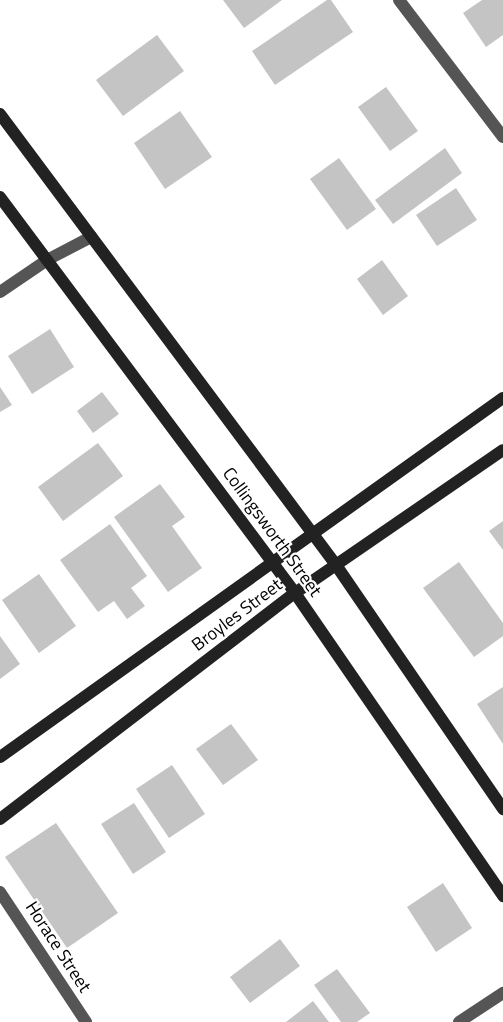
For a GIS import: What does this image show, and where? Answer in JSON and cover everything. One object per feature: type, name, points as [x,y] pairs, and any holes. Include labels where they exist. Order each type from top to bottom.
[{"type":"main road","name":"Collingsworth Street","points":[[0,114],[336,565],[503,809]]},
{"type":"main road","name":"Collingsworth Street","points":[[0,197],[295,593],[503,896]]},
{"type":"main road","name":"Broyles Street","points":[[0,757],[271,561],[503,398]]},
{"type":"main road","name":"Broyles Street","points":[[0,819],[295,593],[503,450]]},
{"type":"street","points":[[399,0],[503,137]]},
{"type":"street","points":[[0,292],[46,260],[91,237]]},
{"type":"street","name":"Horace Street","points":[[0,892],[86,1022]]},
{"type":"street","points":[[459,1022],[503,993]]},
{"type":"building","points":[[223,0],[282,0],[244,28]]},
{"type":"building","points":[[327,0],[331,0],[353,32],[275,85],[252,51]]},
{"type":"building","points":[[482,0],[503,0],[503,35],[486,47],[463,13]]},
{"type":"building","points":[[157,35],[184,71],[123,116],[96,80]]},
{"type":"building","points":[[386,87],[418,131],[390,151],[358,107]]},
{"type":"building","points":[[180,111],[212,157],[165,189],[134,143]]},
{"type":"building","points":[[445,148],[462,173],[393,224],[375,200]]},
{"type":"building","points":[[339,158],[376,209],[347,230],[310,179]]},
{"type":"building","points":[[456,188],[477,220],[437,246],[416,215]]},
{"type":"building","points":[[382,260],[408,296],[383,315],[357,279]]},
{"type":"building","points":[[50,329],[74,367],[32,394],[8,356]]},
{"type":"building","points":[[0,387],[12,405],[0,412]]},
{"type":"building","points":[[102,392],[119,414],[93,433],[77,411]]},
{"type":"building","points":[[98,443],[123,476],[63,521],[38,487]]},
{"type":"building","points":[[160,484],[185,517],[172,526],[202,568],[168,592],[114,517]]},
{"type":"building","points":[[503,521],[503,550],[489,531]]},
{"type":"building","points":[[110,524],[147,576],[131,588],[145,606],[127,619],[114,601],[98,612],[60,560]]},
{"type":"building","points":[[459,562],[503,623],[503,636],[474,657],[423,588]]},
{"type":"building","points":[[39,574],[76,626],[39,653],[2,600]]},
{"type":"building","points":[[0,636],[20,664],[0,679]]},
{"type":"building","points":[[503,687],[503,744],[477,704]]},
{"type":"building","points":[[231,724],[258,760],[223,785],[196,749]]},
{"type":"building","points":[[172,765],[205,814],[169,838],[136,789]]},
{"type":"building","points":[[134,803],[166,852],[133,874],[101,824]]},
{"type":"building","points":[[56,823],[118,913],[67,948],[5,857]]},
{"type":"building","points":[[443,883],[472,928],[436,952],[407,907]]},
{"type":"building","points":[[280,939],[300,966],[250,1003],[230,977]]},
{"type":"building","points":[[337,969],[370,1013],[357,1022],[341,1022],[314,985]]},
{"type":"building","points":[[313,1001],[329,1022],[286,1022]]}]
